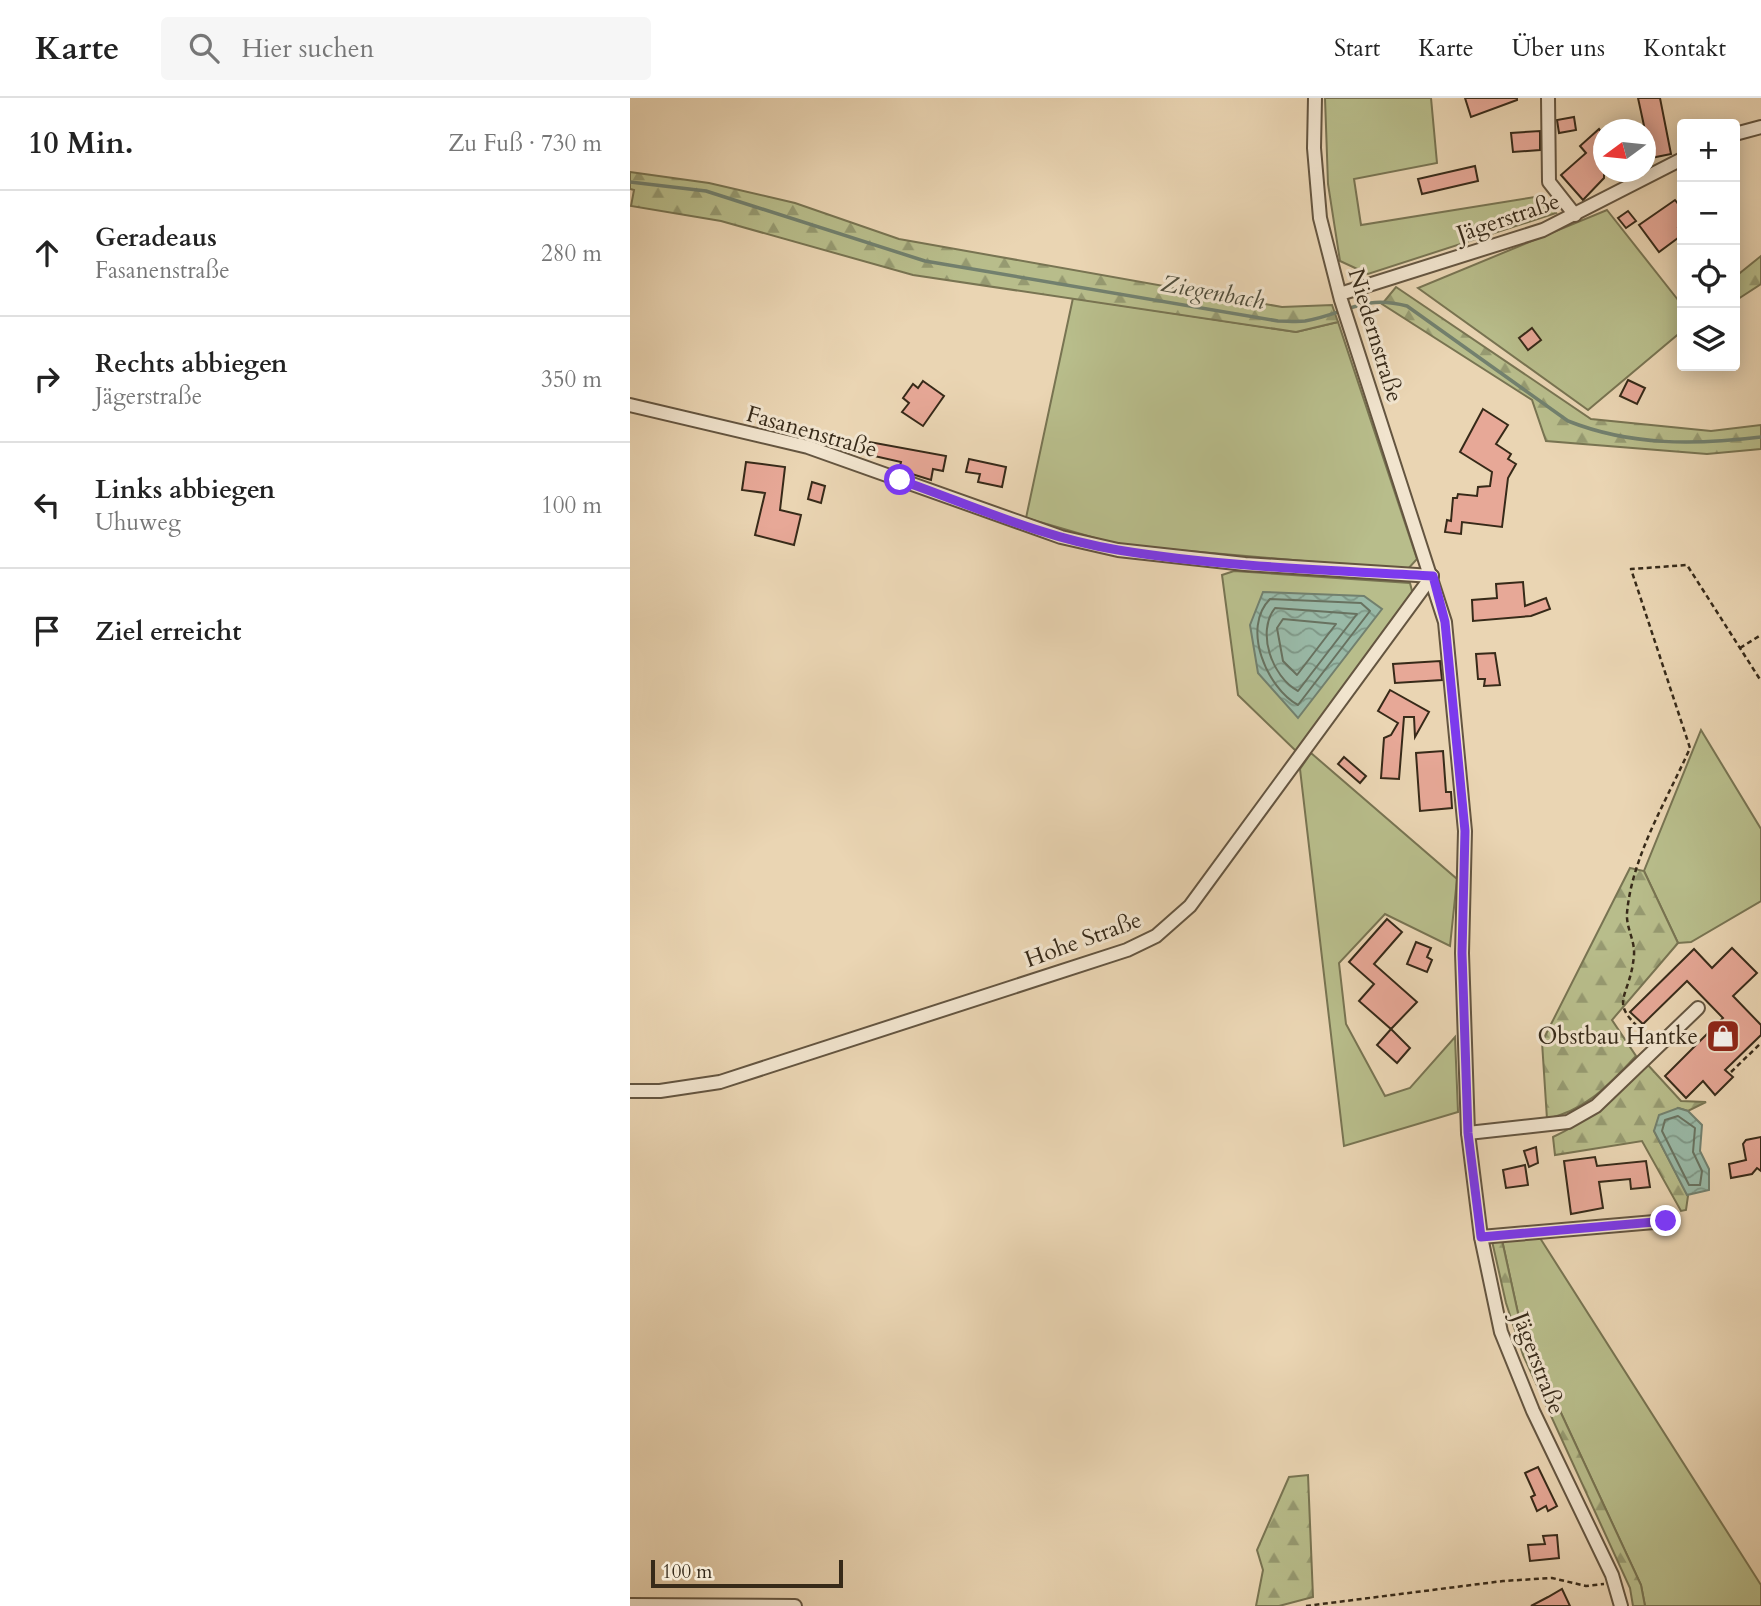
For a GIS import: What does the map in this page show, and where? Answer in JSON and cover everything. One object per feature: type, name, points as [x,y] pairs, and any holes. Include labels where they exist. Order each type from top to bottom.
[{"type":"street","name":"Niedernstraße","points":[[1315,98],[1314,148],[1320,218],[1346,317],[1433,576]]},
{"type":"street","points":[[1548,98],[1549,182],[1575,215]]},
{"type":"street","points":[[1740,133],[1761,127]]},
{"type":"street","name":"Jägerstraße","points":[[1340,297],[1543,230],[1677,162]]},
{"type":"street","name":"Fasanenstraße","points":[[630,405],[808,447],[1060,537],[1118,550],[1245,564],[1433,576]]},
{"type":"street","name":"Jägerstraße","points":[[1433,576],[1445,622],[1465,831],[1462,953],[1468,1133],[1481,1237],[1500,1332],[1533,1411],[1575,1493],[1615,1583],[1621,1606]]},
{"type":"street","name":"Hohe Straße","points":[[630,1091],[660,1091],[720,1082],[1127,950],[1156,936],[1190,906],[1433,576]]},
{"type":"street","points":[[1468,1133],[1568,1122],[1595,1106],[1698,1008]]},
{"type":"street","points":[[1481,1237],[1666,1221]]},
{"type":"street","points":[[630,1605],[795,1606]]},
{"type":"path","points":[[1660,1046],[1626,1018],[1621,1006],[1634,955],[1627,911],[1638,864],[1690,748],[1631,569],[1687,565],[1761,681]]},
{"type":"path","points":[[1740,648],[1761,635]]},
{"type":"path","points":[[1731,1073],[1761,1042]]},
{"type":"path","points":[[1306,1606],[1503,1581],[1552,1578],[1586,1586],[1615,1583]]},
{"type":"green space","points":[[1325,98],[1431,98],[1437,163],[1354,179],[1361,225],[1541,196],[1556,213],[1368,274],[1340,261],[1328,184]]},
{"type":"green space","points":[[630,172],[709,183],[795,203],[899,239],[1282,307],[1332,305],[1338,322],[1296,332],[913,275],[721,221],[631,206],[634,190],[630,189]]},
{"type":"green space","points":[[1607,210],[1677,299],[1677,335],[1588,410],[1418,288]]},
{"type":"green space","points":[[1761,256],[1761,284],[1740,298],[1740,273]]},
{"type":"green space","points":[[1396,287],[1591,419],[1711,431],[1761,425],[1761,449],[1707,454],[1546,441],[1532,400],[1382,304]]},
{"type":"green space","points":[[1073,298],[1296,332],[1338,322],[1417,559],[1407,570],[1119,545],[1026,518]]},
{"type":"green space","points":[[1234,571],[1410,583],[1413,595],[1298,753],[1238,695],[1222,575]]},
{"type":"green space","points":[[1701,730],[1761,829],[1761,901],[1691,942],[1678,943],[1644,871]]},
{"type":"green space","points":[[1311,753],[1457,879],[1450,946],[1385,914],[1339,963],[1346,1024],[1385,1096],[1410,1088],[1455,1037],[1458,1112],[1344,1146],[1300,769]]},
{"type":"green space","points":[[1630,868],[1644,871],[1678,943],[1612,1020],[1636,1056],[1596,1095],[1574,1109],[1547,1119],[1542,1042]]},
{"type":"green space","points":[[1647,1064],[1681,1101],[1706,1102],[1688,1111],[1678,1108],[1654,1131],[1688,1196],[1686,1210],[1681,1211],[1642,1141],[1555,1155],[1553,1137],[1591,1114]]},
{"type":"green space","points":[[1540,1238],[1761,1585],[1761,1606],[1645,1606],[1641,1585],[1521,1327],[1502,1240]]},
{"type":"green space","points":[[1502,1240],[1521,1327],[1641,1585],[1645,1606],[1633,1606],[1630,1588],[1523,1355],[1506,1303],[1492,1241]]},
{"type":"green space","points":[[1308,1475],[1313,1597],[1279,1606],[1256,1606],[1263,1570],[1257,1550],[1289,1477]]},
{"type":"water","points":[[1263,592],[1364,596],[1382,609],[1298,718],[1258,673],[1250,625]]},
{"type":"water","points":[[1678,1108],[1688,1111],[1702,1125],[1700,1151],[1709,1169],[1709,1190],[1687,1195],[1654,1131],[1659,1115]]},
{"type":"building","points":[[1465,98],[1517,98],[1517,100],[1471,117]]},
{"type":"building","points":[[1638,98],[1660,98],[1671,154],[1656,157],[1656,119],[1643,119]]},
{"type":"building","points":[[1574,117],[1576,130],[1559,133],[1557,120]]},
{"type":"building","points":[[1540,131],[1540,150],[1513,152],[1511,133]]},
{"type":"building","points":[[1593,134],[1593,182],[1600,182],[1583,200],[1561,175],[1586,153],[1580,146]]},
{"type":"building","points":[[1475,166],[1478,181],[1422,194],[1418,179]]},
{"type":"building","points":[[1675,200],[1677,203],[1677,239],[1659,252],[1639,225]]},
{"type":"building","points":[[1628,211],[1636,221],[1626,228],[1618,218]]},
{"type":"building","points":[[1532,328],[1541,340],[1528,350],[1519,338]]},
{"type":"building","points":[[1628,380],[1645,388],[1637,404],[1620,396]]},
{"type":"building","points":[[923,381],[944,396],[923,426],[902,412],[909,403],[903,398],[913,384],[918,388]]},
{"type":"building","points":[[1483,409],[1508,425],[1496,444],[1511,454],[1508,459],[1516,464],[1508,478],[1502,527],[1462,522],[1461,534],[1445,532],[1447,520],[1451,521],[1453,498],[1457,498],[1458,494],[1477,496],[1478,487],[1490,486],[1492,472],[1460,452]]},
{"type":"building","points":[[864,441],[946,456],[943,471],[933,469],[931,480],[899,470],[901,462],[861,453]]},
{"type":"building","points":[[969,459],[1006,467],[1002,487],[978,482],[980,474],[966,472]]},
{"type":"building","points":[[746,462],[785,467],[780,510],[801,515],[794,545],[755,535],[765,493],[742,490]]},
{"type":"building","points":[[812,482],[825,486],[821,503],[808,499]]},
{"type":"building","points":[[1523,582],[1525,606],[1546,598],[1550,609],[1531,616],[1473,621],[1472,600],[1497,598],[1496,584]]},
{"type":"building","points":[[1495,653],[1500,685],[1484,686],[1485,679],[1478,679],[1476,654]]},
{"type":"building","points":[[1440,661],[1442,680],[1395,683],[1393,664]]},
{"type":"building","points":[[1390,690],[1429,712],[1415,737],[1414,717],[1404,717],[1399,779],[1381,778],[1384,738],[1391,735],[1398,723],[1378,711]]},
{"type":"building","points":[[1443,751],[1446,792],[1451,792],[1452,808],[1420,811],[1416,753]]},
{"type":"building","points":[[1344,757],[1366,776],[1360,783],[1338,764]]},
{"type":"building","points":[[1387,919],[1402,932],[1374,964],[1417,1002],[1391,1029],[1359,1001],[1374,984],[1349,962]]},
{"type":"building","points":[[1416,942],[1431,948],[1427,957],[1432,960],[1427,972],[1407,964]]},
{"type":"building","points":[[1732,948],[1757,973],[1733,996],[1761,1025],[1761,1035],[1725,1070],[1733,1077],[1715,1095],[1703,1081],[1686,1098],[1665,1076],[1723,1018],[1687,981],[1643,1024],[1630,1012],[1694,949],[1712,968]]},
{"type":"building","points":[[1391,1029],[1410,1048],[1397,1063],[1377,1045]]},
{"type":"building","points":[[1761,1137],[1761,1171],[1757,1168],[1752,1174],[1731,1178],[1729,1164],[1746,1160],[1743,1144],[1746,1140]]},
{"type":"building","points":[[1536,1147],[1538,1163],[1529,1167],[1524,1151]]},
{"type":"building","points":[[1595,1157],[1597,1166],[1646,1161],[1650,1187],[1631,1189],[1630,1179],[1599,1182],[1603,1208],[1571,1214],[1564,1161]]},
{"type":"building","points":[[1525,1165],[1528,1185],[1506,1188],[1503,1170]]},
{"type":"building","points":[[1538,1467],[1557,1506],[1548,1511],[1546,1506],[1537,1511],[1531,1497],[1535,1495],[1525,1473]]},
{"type":"building","points":[[1557,1535],[1559,1558],[1530,1561],[1528,1545],[1545,1544],[1543,1536]]},
{"type":"building","points":[[1562,1589],[1570,1606],[1531,1606],[1548,1597]]},
{"type":"waterway","name":"Ziegenbach","points":[[630,182],[706,191],[925,261],[1278,321],[1305,321],[1354,306],[1378,302],[1407,306],[1568,421],[1615,435],[1663,441],[1761,437]]},
{"type":"place","name":"Obstbau Hantke","points":[[1723,1036]]},
{"type":"route","points":[[900,480],[1060,537],[1118,550],[1245,564],[1433,576],[1445,622],[1456,710],[1465,831],[1462,953],[1468,1133],[1481,1237],[1666,1221]]}]
